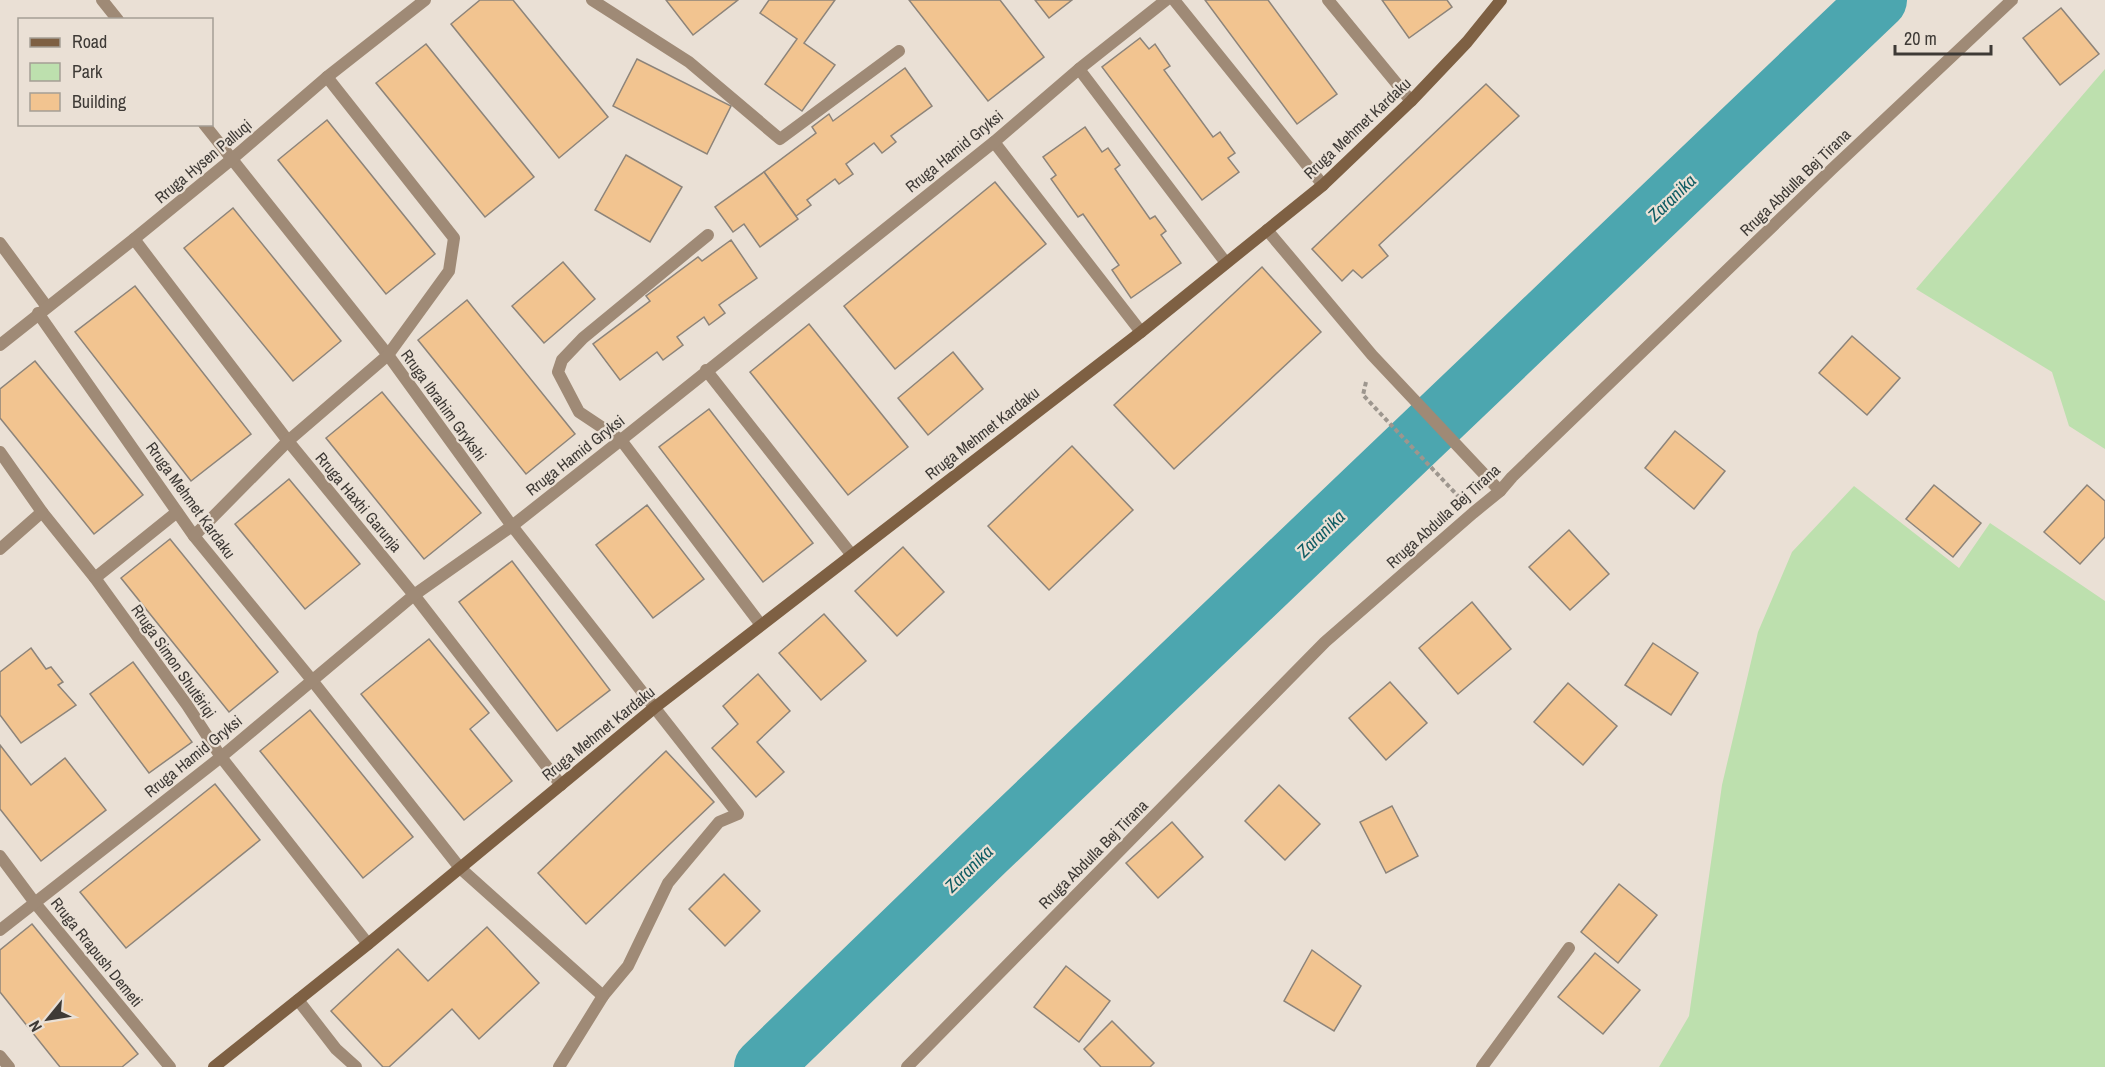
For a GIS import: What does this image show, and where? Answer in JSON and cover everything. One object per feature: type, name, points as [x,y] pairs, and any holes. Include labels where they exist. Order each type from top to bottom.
[{"type":"street","points":[[102,0],[116,18]]},
{"type":"street","name":"Rruga Hysen Palluqi","points":[[0,345],[134,239],[327,77],[425,0]]},
{"type":"street","points":[[592,0],[689,62],[780,139],[899,51]]},
{"type":"street","name":"Rruga Hamid Gryksi","points":[[0,930],[221,757],[311,679],[414,595],[512,526],[621,440],[994,142],[1079,69],[1166,0]]},
{"type":"street","points":[[1174,0],[1323,184]]},
{"type":"street","points":[[1328,0],[1411,101]]},
{"type":"street","name":"Rruga Abdulla Bej Tirana","points":[[906,1067],[1325,642],[1500,491],[1832,169],[2012,0]]},
{"type":"street","name":"Rruga Mehmet Kardaku","points":[[214,1067],[368,944],[654,708],[1141,332],[1323,184],[1411,101],[1467,42],[1498,1]]},
{"type":"street","points":[[1079,69],[1226,262]]},
{"type":"street","points":[[194,536],[288,441],[388,355],[449,271],[454,238],[327,77]]},
{"type":"street","name":"Rruga Ibrahim Grykshi","points":[[206,126],[388,355],[512,526],[738,814],[719,822],[668,883],[628,966],[603,996]]},
{"type":"street","points":[[994,142],[1141,332]]},
{"type":"street","points":[[1267,230],[1372,355],[1500,491]]},
{"type":"street","points":[[708,235],[583,338],[562,360],[558,372],[579,412],[621,440],[760,625]]},
{"type":"street","name":"Rruga Haxhi Garunja","points":[[134,239],[288,441],[414,595],[561,785]]},
{"type":"street","name":"Rruga Mehmet Kardaku","points":[[0,243],[42,310],[194,536],[311,679],[460,868],[603,996]]},
{"type":"street","points":[[706,370],[851,554]]},
{"type":"street","name":"Rruga Simon Shutëriqi","points":[[0,452],[42,512],[95,578],[187,705],[221,757],[368,944]]},
{"type":"street","points":[[0,549],[42,512]]},
{"type":"street","points":[[95,578],[177,512]]},
{"type":"street","name":"Rruga Rrapush Demeti","points":[[0,856],[35,903],[170,1067]]},
{"type":"street","points":[[1482,1067],[1569,948]]},
{"type":"street","points":[[559,1067],[603,996]]},
{"type":"street","points":[[298,1000],[336,1049],[356,1067]]},
{"type":"street","points":[[0,1056],[9,1067]]},
{"type":"path","points":[[1363,395],[1443,480]]},
{"type":"green space","points":[[2105,69],[2105,449],[2069,426],[2052,372],[1916,289]]},
{"type":"green space","points":[[1854,486],[1959,568],[1990,523],[2105,601],[2105,1067],[1659,1067],[1689,1016],[1722,785],[1758,632],[1792,552]]},
{"type":"building","points":[[480,0],[513,0],[608,117],[559,158],[451,24]]},
{"type":"building","points":[[666,0],[738,0],[693,35]]},
{"type":"building","points":[[769,0],[835,0],[804,43],[835,65],[802,111],[765,84],[797,39],[760,13]]},
{"type":"building","points":[[909,0],[1000,0],[1044,57],[988,101]]},
{"type":"building","points":[[1035,0],[1072,0],[1049,18]]},
{"type":"building","points":[[1205,0],[1268,0],[1337,94],[1297,124]]},
{"type":"building","points":[[1382,0],[1447,0],[1452,7],[1409,38]]},
{"type":"building","points":[[2061,8],[2099,54],[2060,85],[2023,38]]},
{"type":"building","points":[[1140,38],[1149,49],[1155,44],[1170,66],[1164,70],[1213,137],[1220,132],[1235,153],[1228,158],[1239,172],[1202,200],[1102,67]]},
{"type":"building","points":[[426,44],[534,177],[485,217],[376,83]]},
{"type":"building","points":[[637,59],[731,106],[707,154],[613,106]]},
{"type":"building","points":[[905,68],[932,106],[891,136],[896,142],[882,153],[874,143],[846,164],[853,174],[839,184],[835,179],[807,200],[811,205],[796,216],[764,172],[816,133],[812,127],[829,114],[833,121]]},
{"type":"building","points":[[1486,84],[1519,116],[1379,245],[1388,256],[1362,278],[1353,270],[1342,281],[1312,249]]},
{"type":"building","points":[[327,120],[435,254],[386,294],[278,160]]},
{"type":"building","points":[[1085,127],[1102,152],[1108,148],[1120,165],[1115,169],[1150,219],[1155,216],[1166,231],[1161,235],[1181,263],[1131,298],[1112,270],[1119,265],[1083,214],[1078,217],[1051,179],[1056,175],[1043,157]]},
{"type":"building","points":[[626,155],[682,187],[650,242],[595,210]]},
{"type":"building","points":[[764,172],[798,219],[760,247],[744,224],[733,232],[715,207]]},
{"type":"building","points":[[995,182],[1046,244],[895,369],[844,306]]},
{"type":"building","points":[[233,208],[341,341],[293,381],[184,248]]},
{"type":"building","points":[[731,240],[757,278],[719,305],[725,313],[709,325],[704,317],[677,337],[683,345],[663,360],[657,352],[620,380],[593,344],[650,301],[646,296],[698,257],[702,261]]},
{"type":"building","points":[[563,262],[595,299],[544,343],[512,306]]},
{"type":"building","points":[[1262,267],[1321,332],[1174,469],[1114,405]]},
{"type":"building","points":[[135,286],[251,434],[191,481],[75,332]]},
{"type":"building","points":[[467,300],[575,434],[526,474],[418,340]]},
{"type":"building","points":[[809,324],[908,447],[848,495],[750,372]]},
{"type":"building","points":[[1852,336],[1900,378],[1867,415],[1819,373]]},
{"type":"building","points":[[953,352],[983,389],[928,435],[898,398]]},
{"type":"building","points":[[35,361],[143,495],[94,534],[0,418],[0,389]]},
{"type":"building","points":[[382,392],[481,513],[424,559],[326,438]]},
{"type":"building","points":[[709,409],[813,543],[763,582],[659,447]]},
{"type":"building","points":[[1675,431],[1725,471],[1694,509],[1645,468]]},
{"type":"building","points":[[1072,446],[1133,510],[1049,590],[988,526]]},
{"type":"building","points":[[289,479],[360,564],[305,609],[235,524]]},
{"type":"building","points":[[1934,485],[1981,523],[1953,557],[1906,519]]},
{"type":"building","points":[[2087,485],[2105,501],[2105,537],[2080,564],[2044,532]]},
{"type":"building","points":[[647,505],[704,579],[653,618],[596,545]]},
{"type":"building","points":[[1569,530],[1609,574],[1570,610],[1529,567]]},
{"type":"building","points":[[170,539],[278,672],[229,712],[121,578]]},
{"type":"building","points":[[903,547],[944,592],[897,636],[855,591]]},
{"type":"building","points":[[512,561],[610,690],[557,731],[459,602]]},
{"type":"building","points":[[1472,602],[1511,649],[1458,694],[1419,648]]},
{"type":"building","points":[[824,614],[866,661],[821,700],[779,653]]},
{"type":"building","points":[[429,639],[489,713],[470,729],[512,781],[464,820],[361,694]]},
{"type":"building","points":[[1653,643],[1698,673],[1671,715],[1625,685]]},
{"type":"building","points":[[31,648],[46,669],[51,667],[63,682],[58,685],[76,705],[21,743],[0,715],[0,672]]},
{"type":"building","points":[[133,662],[192,742],[149,773],[90,694]]},
{"type":"building","points":[[758,674],[790,711],[757,742],[784,772],[756,797],[712,748],[738,724],[723,706]]},
{"type":"building","points":[[1390,682],[1427,723],[1386,760],[1349,718]]},
{"type":"building","points":[[1568,683],[1617,726],[1583,765],[1534,722]]},
{"type":"building","points":[[310,710],[413,837],[363,878],[260,751]]},
{"type":"building","points":[[0,745],[31,785],[65,758],[106,810],[41,861],[0,809]]},
{"type":"building","points":[[666,751],[714,802],[586,924],[538,873]]},
{"type":"building","points":[[215,784],[260,840],[126,948],[80,892]]},
{"type":"building","points":[[1279,785],[1320,824],[1285,860],[1245,821]]},
{"type":"building","points":[[1392,806],[1418,856],[1386,873],[1360,822]]},
{"type":"building","points":[[1172,822],[1203,857],[1158,898],[1126,863]]},
{"type":"building","points":[[724,874],[760,911],[725,946],[689,909]]},
{"type":"building","points":[[1619,884],[1657,915],[1618,963],[1581,932]]},
{"type":"building","points":[[32,924],[138,1054],[122,1067],[60,1067],[0,992],[0,950]]},
{"type":"building","points":[[487,927],[539,983],[479,1039],[452,1009],[389,1067],[383,1067],[331,1011],[398,949],[428,981]]},
{"type":"building","points":[[1312,950],[1361,986],[1334,1031],[1284,1001]]},
{"type":"building","points":[[1595,953],[1640,990],[1603,1034],[1558,997]]},
{"type":"building","points":[[1066,966],[1110,1001],[1079,1042],[1034,1007]]},
{"type":"building","points":[[1112,1021],[1154,1063],[1150,1067],[1101,1067],[1084,1049]]},
{"type":"waterway","name":"Zaranika","points":[[763,1067],[986,851],[1878,0]]}]
